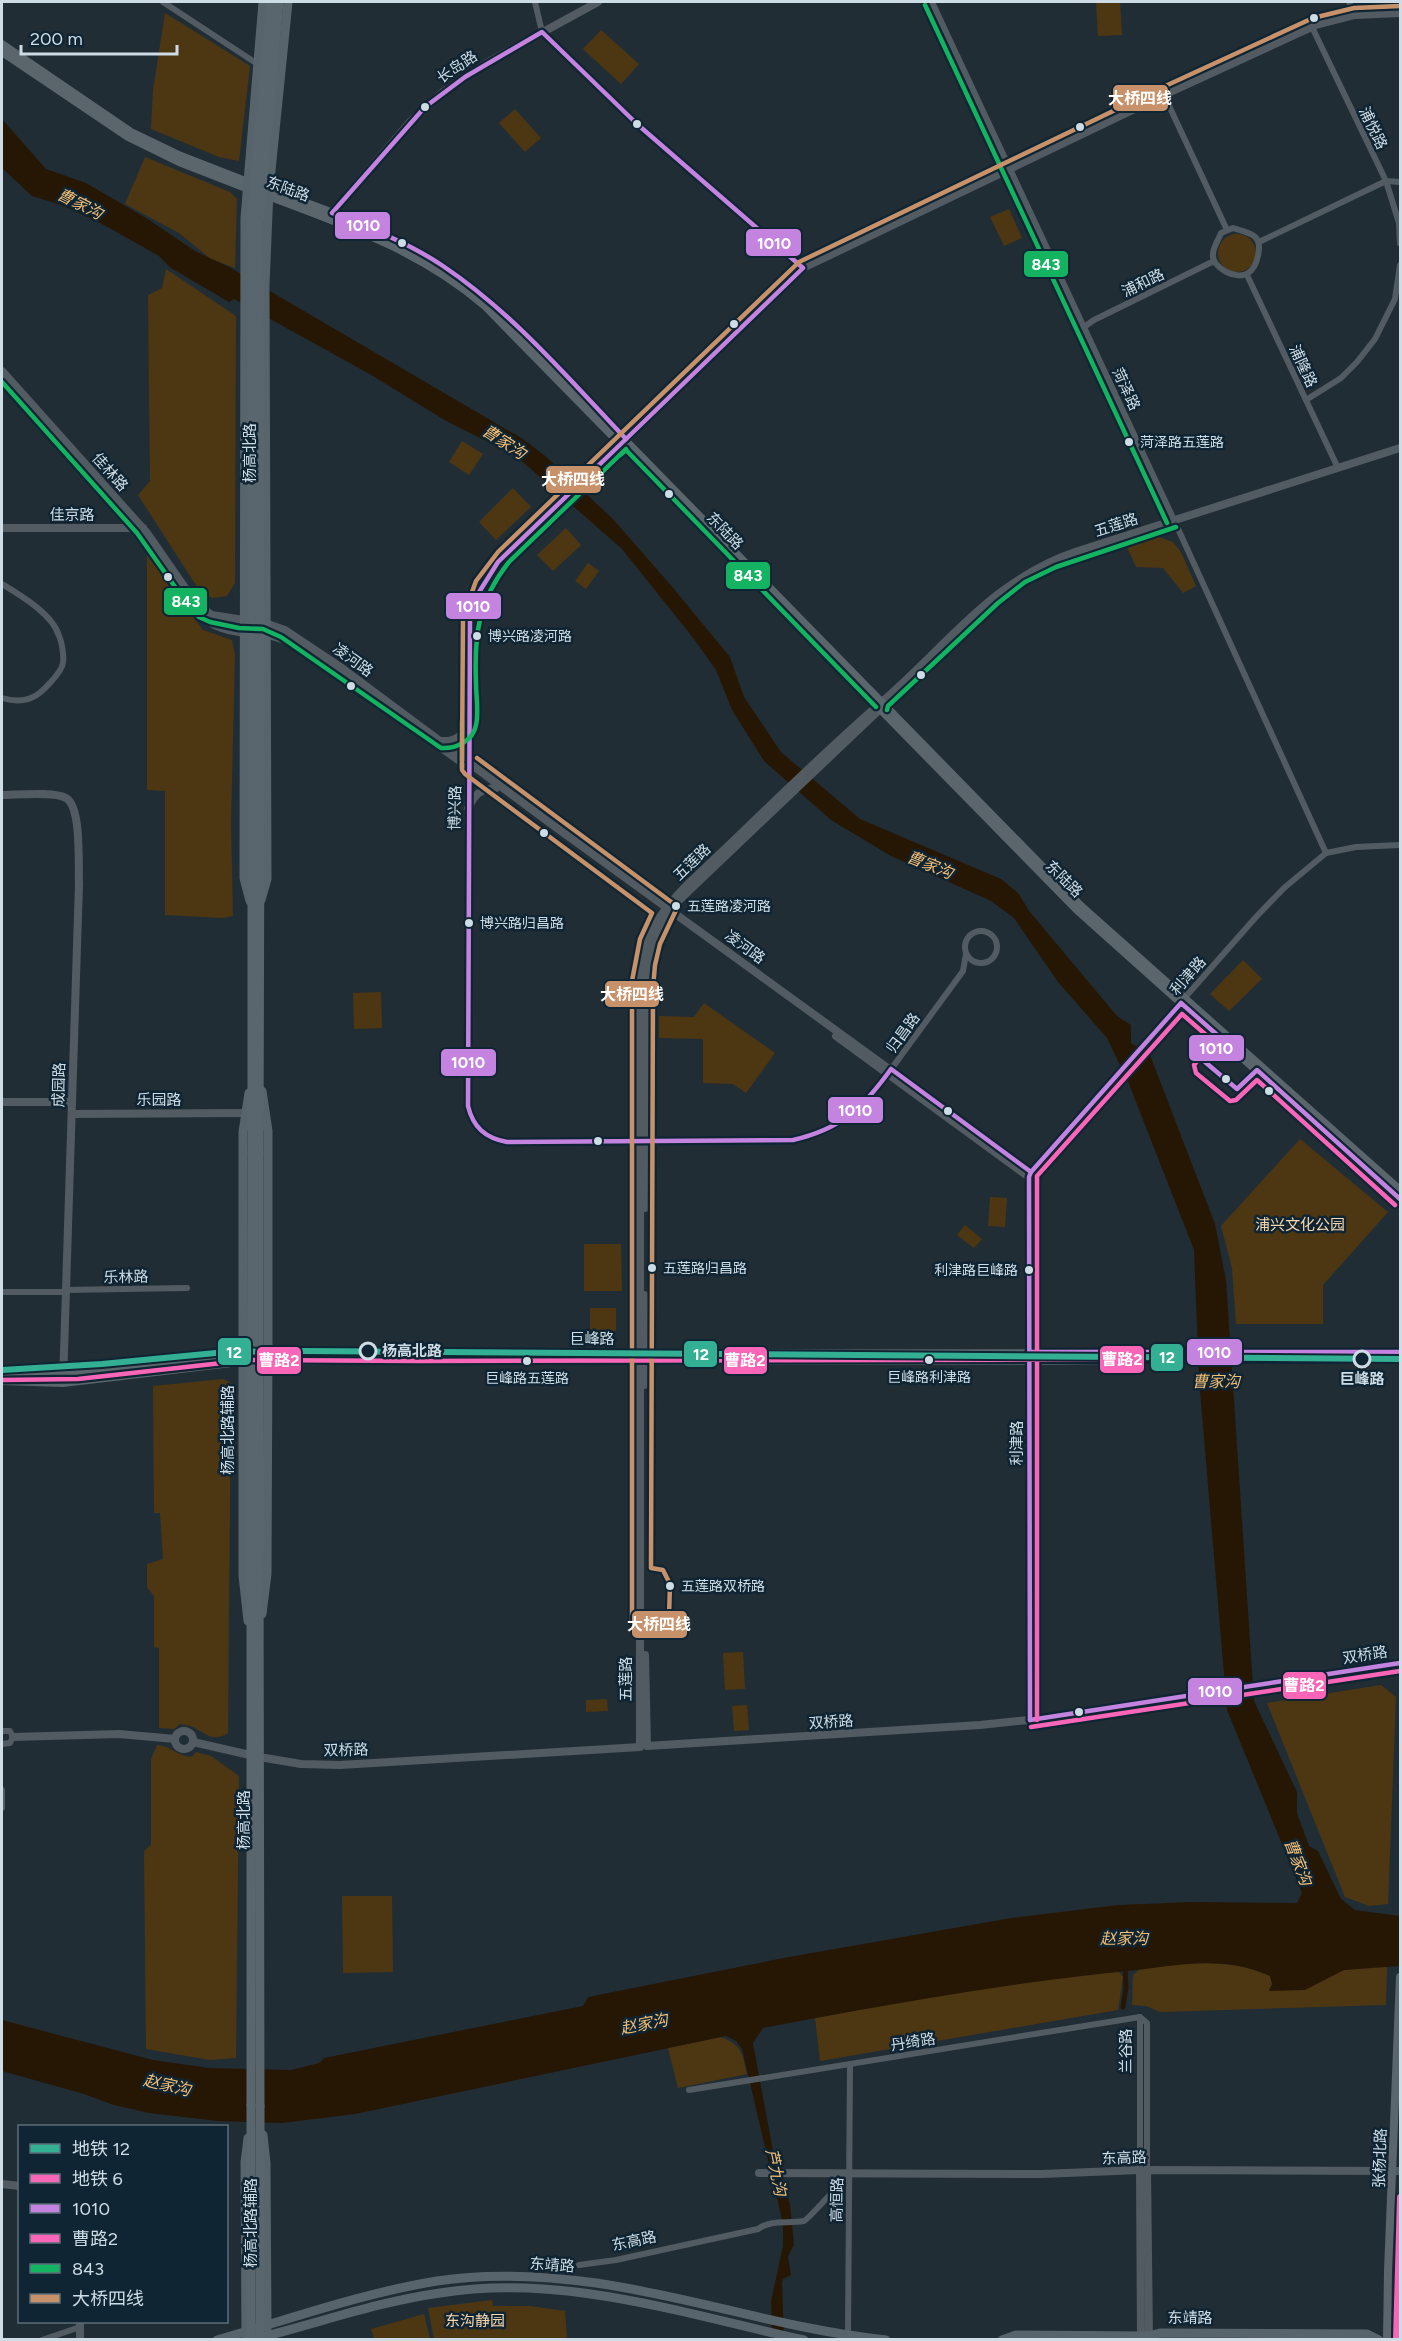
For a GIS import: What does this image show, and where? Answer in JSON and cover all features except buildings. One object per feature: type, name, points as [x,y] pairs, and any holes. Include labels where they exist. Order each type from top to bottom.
[{"type":"highway","name":"杨高北路","points":[[256,787],[252,209],[271,2]]},
{"type":"highway","name":"杨高北路","points":[[247,2337],[255,2106],[255,905],[259,224],[279,2]]},
{"type":"highway","name":"杨高北路","points":[[255,2106],[266,2337]]},
{"type":"main road","name":"杨高北路","points":[[255,905],[244,878],[245,322],[247,185],[263,2]]},
{"type":"main road","name":"杨高北路","points":[[255,905],[267,879],[265,285],[269,193],[288,2]]},
{"type":"main road","name":"东陆路","points":[[2,44],[131,132],[247,185]]},
{"type":"main road","name":"东陆路","points":[[2,52],[128,137],[179,162],[269,193],[384,240],[452,279],[501,320],[623,442],[1071,904],[1401,1190]]},
{"type":"main road","name":"东陆路","points":[[269,193],[332,213],[399,240],[464,281],[510,321],[623,442]]},
{"type":"main road","name":"东陆路","points":[[1183,1000],[1401,1199]]},
{"type":"main road","name":"杨高北路辅路","points":[[254,1640],[243,1576],[243,1132],[255,1076]]},
{"type":"main road","points":[[254,1640],[267,1574],[268,1357],[268,1131],[255,1076]]},
{"type":"main road","name":"巨峰路","points":[[2,1381],[63,1378],[243,1357],[1029,1357],[1401,1352]]},
{"type":"main road","points":[[1251,1355],[1401,1360]]},
{"type":"main road","name":"巨峰路","points":[[2,1372],[63,1378]]},
{"type":"main road","name":"张杨北路","points":[[1387,2340],[1397,2171],[1401,1977]]},
{"type":"main road","name":"杨高北路辅路","points":[[255,2106],[266,2163],[266,2337]]},
{"type":"main road","name":"杨高北路辅路","points":[[247,2337],[245,2162],[255,2106]]},
{"type":"main road","name":"东靖路","points":[[247,2337],[267,2324],[385,2292],[438,2281],[530,2278],[594,2283],[656,2293],[789,2324],[848,2336],[886,2340]]},
{"type":"main road","name":"东靖路","points":[[217,2340],[266,2337],[388,2302],[420,2296],[482,2288],[528,2287],[567,2290],[646,2304],[804,2340]]},
{"type":"main road","name":"东靖路","points":[[1002,2340],[1016,2335],[1145,2338],[1160,2333],[1367,2334],[1379,2340]]},
{"type":"street","points":[[163,2],[256,63]]},
{"type":"street","points":[[535,2],[542,32],[637,124],[803,268]]},
{"type":"street","name":"长岛路","points":[[332,213],[425,106],[465,77],[598,2]]},
{"type":"street","name":"菏泽路","points":[[932,2],[1174,520],[1326,853]]},
{"type":"street","points":[[1349,2],[1355,15]]},
{"type":"street","name":"博兴路","points":[[477,1128],[468,1106],[469,630],[476,597],[498,562],[803,268],[1164,95],[1312,27],[1355,15],[1401,13]]},
{"type":"street","name":"浦悦路","points":[[1312,27],[1386,181],[1399,223],[1401,243]]},
{"type":"street","points":[[1164,95],[1227,230]]},
{"type":"street","points":[[1259,242],[1386,181],[1401,182]]},
{"type":"street","points":[[1233,228],[1254,236],[1259,242],[1252,269],[1247,275],[1238,276],[1219,268],[1214,261],[1213,254],[1221,233],[1227,230],[1233,228]]},
{"type":"street","name":"浦和路","points":[[1084,327],[1214,261]]},
{"type":"street","points":[[1306,400],[1341,378],[1358,362],[1375,339],[1395,299],[1401,265]]},
{"type":"street","name":"浦隆路","points":[[1247,275],[1338,468]]},
{"type":"street","name":"佳林路","points":[[2,371],[141,526],[191,597],[204,611],[212,615],[244,621],[265,622]]},
{"type":"street","name":"五莲路","points":[[644,1747],[642,1141],[646,974],[652,943],[666,910],[993,597],[1021,576],[1053,560],[1401,448]]},
{"type":"street","name":"佳京路","points":[[2,526],[141,526]]},
{"type":"street","points":[[2,584],[22,595],[46,616],[59,634],[63,664],[58,675],[34,697],[14,701],[2,698]]},
{"type":"street","name":"佳林路","points":[[191,597],[195,610],[207,621],[224,629],[265,634]]},
{"type":"street","name":"凌河路","points":[[265,622],[285,630],[316,650],[442,741],[496,788],[1030,1175]]},
{"type":"street","name":"凌河路","points":[[265,634],[314,654],[666,910]]},
{"type":"street","points":[[442,741],[459,738],[469,723]]},
{"type":"street","points":[[468,808],[474,795],[496,788]]},
{"type":"street","name":"成园路","points":[[2,795],[59,796],[67,799],[74,808],[78,846],[79,884],[63,1378]]},
{"type":"street","points":[[1326,853],[1365,846],[1401,845]]},
{"type":"street","name":"利津路","points":[[1030,1720],[1030,1175],[1270,902],[1326,853]]},
{"type":"street","name":"归昌路","points":[[477,1128],[490,1138],[507,1142],[778,1141],[816,1135],[837,1126],[852,1116],[870,1098],[963,971],[966,941],[971,934],[983,931],[991,934],[996,940],[996,953],[991,960],[963,971]]},
{"type":"street","points":[[966,954],[971,960],[979,963]]},
{"type":"street","points":[[2,1102],[72,1102]]},
{"type":"street","name":"乐园路","points":[[72,1114],[246,1113]]},
{"type":"street","name":"乐林路","points":[[2,1292],[187,1288]]},
{"type":"street","name":"双桥路","points":[[193,1742],[301,1764],[340,1765],[761,1740],[1030,1720],[1401,1663]]},
{"type":"street","points":[[2,1731],[10,1731],[13,1737],[10,1743],[2,1744]]},
{"type":"street","name":"双桥路","points":[[186,1731],[191,1734],[193,1742],[188,1749],[183,1749],[176,1744],[175,1739],[180,1732],[186,1731]]},
{"type":"street","name":"双桥路","points":[[13,1737],[118,1734],[175,1739]]},
{"type":"street","points":[[2,1790],[2,1808]]},
{"type":"street","name":"丹绮路","points":[[689,2090],[1140,2017]]},
{"type":"street","name":"兰谷路","points":[[1140,2017],[1145,2338]]},
{"type":"street","name":"高恒路","points":[[848,2336],[849,2064]]},
{"type":"street","name":"东高路","points":[[759,2173],[1042,2174],[1144,2170],[1397,2171]]},
{"type":"street","name":"东高路","points":[[579,2265],[616,2260],[758,2229],[766,2223],[810,2218],[849,2173]]},
{"type":"street","points":[[2,2184],[18,2186]]},
{"type":"street","points":[[42,2340],[80,2324],[80,2340]]},
{"type":"green space","points":[[1096,2],[1120,2],[1122,35],[1098,36]]},
{"type":"green space","points":[[165,13],[250,66],[239,161],[219,157],[151,129],[153,90]]},
{"type":"green space","points":[[601,30],[639,64],[621,84],[583,49]]},
{"type":"green space","points":[[515,109],[541,138],[525,152],[499,123]]},
{"type":"green space","points":[[145,157],[230,192],[237,199],[235,268],[211,259],[179,233],[125,204]]},
{"type":"green space","points":[[1009,209],[1022,238],[1004,246],[990,217]]},
{"type":"green space","points":[[1237,234],[1250,240],[1256,253],[1250,266],[1237,272],[1224,266],[1218,253],[1224,240]]},
{"type":"green space","points":[[166,269],[236,316],[235,583],[227,596],[213,598],[201,593],[138,495],[150,481],[148,295],[162,288]]},
{"type":"green space","points":[[462,441],[483,454],[469,475],[449,462]]},
{"type":"green space","points":[[513,488],[531,507],[496,540],[479,522]]},
{"type":"green space","points":[[566,528],[581,545],[553,571],[537,555]]},
{"type":"green space","points":[[1159,537],[1173,542],[1181,552],[1196,586],[1183,593],[1163,568],[1136,567],[1127,547]]},
{"type":"green space","points":[[147,547],[173,590],[203,630],[232,640],[235,654],[231,824],[233,916],[222,918],[165,915],[165,791],[147,790]]},
{"type":"green space","points":[[588,563],[599,571],[586,589],[575,581]]},
{"type":"green space","points":[[1243,960],[1262,979],[1229,1011],[1210,994]]},
{"type":"green space","points":[[381,992],[382,1028],[354,1029],[353,993]]},
{"type":"green space","points":[[704,1003],[775,1053],[746,1093],[733,1084],[703,1083],[703,1039],[659,1038],[659,1016],[694,1017]]},
{"type":"green space","name":"浦兴文化公园","points":[[1300,1139],[1388,1212],[1323,1285],[1323,1324],[1236,1324],[1232,1268],[1221,1226]]},
{"type":"green space","points":[[990,1197],[1007,1198],[1005,1227],[988,1226]]},
{"type":"green space","points":[[965,1225],[982,1239],[974,1248],[957,1235]]},
{"type":"green space","points":[[584,1244],[621,1244],[622,1291],[584,1291]]},
{"type":"green space","points":[[590,1308],[616,1308],[616,1331],[590,1331]]},
{"type":"green space","points":[[223,1379],[231,1383],[228,1733],[215,1737],[192,1726],[180,1724],[174,1729],[159,1728],[159,1648],[154,1647],[154,1596],[147,1587],[147,1564],[163,1559],[160,1513],[154,1513],[153,1386]]},
{"type":"green space","points":[[743,1652],[745,1689],[725,1690],[723,1653]]},
{"type":"green space","points":[[1381,1685],[1396,1697],[1388,1904],[1369,1906],[1345,1897],[1267,1703]]},
{"type":"green space","points":[[607,1699],[608,1711],[586,1712],[586,1700]]},
{"type":"green space","points":[[747,1705],[749,1730],[734,1731],[732,1706]]},
{"type":"green space","points":[[157,1745],[187,1756],[192,1757],[196,1752],[211,1756],[239,1776],[236,2058],[210,2060],[146,2049],[144,1851],[151,1845],[151,1759]]},
{"type":"green space","points":[[342,1896],[392,1896],[393,1972],[343,1973]]},
{"type":"green space","points":[[1190,1963],[1250,1968],[1270,1976],[1272,1984],[1269,1990],[1344,1970],[1387,1966],[1386,2005],[1160,2012],[1146,2006],[1132,2005],[1133,1975],[1140,1969]]},
{"type":"green space","points":[[1118,1971],[1123,1977],[1118,2010],[820,2061],[815,2018],[966,1991]]},
{"type":"green space","points":[[720,2037],[733,2043],[740,2051],[747,2074],[678,2088],[668,2048]]},
{"type":"green space","name":"东沟静园","points":[[492,2300],[493,2306],[530,2306],[565,2311],[567,2339],[434,2339],[428,2308]]},
{"type":"green space","points":[[424,2314],[430,2339],[374,2339],[371,2329]]},
{"type":"water","points":[[2,119],[46,169],[86,183],[146,218],[195,251],[229,267],[523,439],[544,455],[612,518],[730,657],[744,697],[781,752],[860,819],[1001,879],[1018,893],[1030,912],[1117,1016],[1131,1025],[1131,1043],[1150,1055],[1215,1224],[1226,1280],[1254,1701],[1297,1792],[1297,1813],[1309,1846],[1318,1851],[1341,1899],[1355,1910],[1400,1916],[1400,1966],[1344,1970],[1305,1990],[1269,1991],[1272,1984],[1270,1976],[1234,1965],[1199,1963],[990,1988],[763,2028],[753,2043],[773,2151],[790,2204],[794,2245],[788,2256],[791,2275],[783,2279],[782,2283],[784,2339],[772,2339],[771,2301],[783,2246],[783,2224],[742,2049],[736,2041],[726,2036],[355,2114],[282,2123],[218,2121],[149,2113],[114,2105],[84,2094],[2,2071],[2,2020],[153,2060],[209,2068],[291,2070],[319,2063],[324,2058],[583,2006],[588,1997],[789,1957],[1011,1918],[1118,1905],[1191,1902],[1297,1903],[1302,1893],[1227,1710],[1199,1379],[1194,1250],[1129,1084],[1107,1038],[1058,982],[1014,918],[991,901],[891,856],[831,820],[764,761],[732,710],[716,670],[622,549],[516,456],[446,421],[373,376],[234,299],[229,302],[171,268],[159,256],[97,221],[61,205],[32,196],[2,168]]},
{"type":"waterway","points":[[1123,2007],[1126,1988],[1125,1964]]},
{"type":"metro line","name":"12","points":[[2,1370],[102,1364],[226,1352],[302,1351],[1400,1359]]},
{"type":"metro line","name":"6","points":[[1396,2340],[1400,2197]]},
{"type":"transit line","name":"843","points":[[925,5],[1167,523]]},
{"type":"transit line","name":"大桥四线","points":[[462,761],[463,617],[476,581],[498,552],[799,262],[1161,88],[1313,18],[1354,8],[1400,6]]},
{"type":"transit line","name":"1010","points":[[542,32],[637,124],[803,268],[626,439],[539,347],[469,284],[417,250],[332,213],[425,107],[465,77],[542,32]]},
{"type":"transit line","name":"843","points":[[2,382],[137,533],[199,617],[210,622],[239,628],[263,629],[281,637],[441,748],[463,743],[474,731],[477,715],[477,634],[484,605],[499,576],[509,562],[626,449]]},
{"type":"transit line","name":"1010","points":[[626,439],[498,562],[476,597],[470,618],[468,1106],[473,1120],[492,1138],[507,1142],[793,1140],[825,1130],[838,1123],[871,1095],[891,1069],[1031,1172]]},
{"type":"transit line","name":"843","points":[[620,455],[626,450],[876,707]]},
{"type":"transit line","name":"843","points":[[887,710],[888,706],[998,603],[1025,582],[1056,567],[1176,527]]},
{"type":"transit line","name":"843","points":[[462,721],[462,768]]},
{"type":"transit line","name":"大桥四线","points":[[462,763],[462,770],[465,774],[652,913],[640,939],[632,981],[632,1621],[638,1628],[653,1627],[669,1617],[670,1584],[663,1570],[651,1568],[653,988],[660,944],[677,908],[477,758]]},
{"type":"transit line","name":"1010","points":[[1030,1720],[1029,1177],[1031,1172],[1181,1003],[1223,1040],[1205,1062],[1237,1089],[1257,1070],[1400,1199]]},
{"type":"transit line","name":"曹路2","points":[[1037,1720],[1037,1176],[1182,1014],[1213,1041],[1194,1065],[1196,1073],[1230,1101],[1236,1100],[1257,1080],[1395,1205]]},
{"type":"transit line","name":"1010","points":[[1029,1352],[1400,1352]]},
{"type":"transit line","name":"曹路2","points":[[2,1380],[78,1379],[249,1360],[1400,1359]]},
{"type":"transit line","name":"1010","points":[[1030,1720],[1400,1663]]},
{"type":"transit line","name":"曹路2","points":[[1031,1727],[1400,1671]]},
{"type":"place","name":"菏泽路五莲路","points":[[1129,442]]},
{"type":"place","name":"博兴路凌河路","points":[[477,636]]},
{"type":"place","name":"五莲路凌河路","points":[[676,906]]},
{"type":"place","name":"博兴路归昌路","points":[[469,923]]},
{"type":"place","name":"五莲路归昌路","points":[[652,1268]]},
{"type":"place","name":"利津路巨峰路","points":[[1029,1270]]},
{"type":"place","name":"杨高北路","points":[[368,1351]]},
{"type":"place","name":"巨峰路","points":[[1362,1359]]},
{"type":"place","name":"巨峰路利津路","points":[[929,1360]]},
{"type":"place","name":"巨峰路五莲路","points":[[527,1361]]},
{"type":"place","name":"五莲路双桥路","points":[[670,1586]]},
{"type":"water label","name":"曹家沟","points":[[80,204]]},
{"type":"water label","name":"曹家沟","points":[[504,442]]},
{"type":"water label","name":"曹家沟","points":[[930,865]]},
{"type":"water label","name":"曹家沟","points":[[1216,1381]]},
{"type":"water label","name":"曹家沟","points":[[1298,1862]]},
{"type":"water label","name":"赵家沟","points":[[1124,1938]]},
{"type":"water label","name":"赵家沟","points":[[644,2024]]},
{"type":"water label","name":"赵家沟","points":[[167,2085]]},
{"type":"water label","name":"芦九沟","points":[[776,2172]]}]
